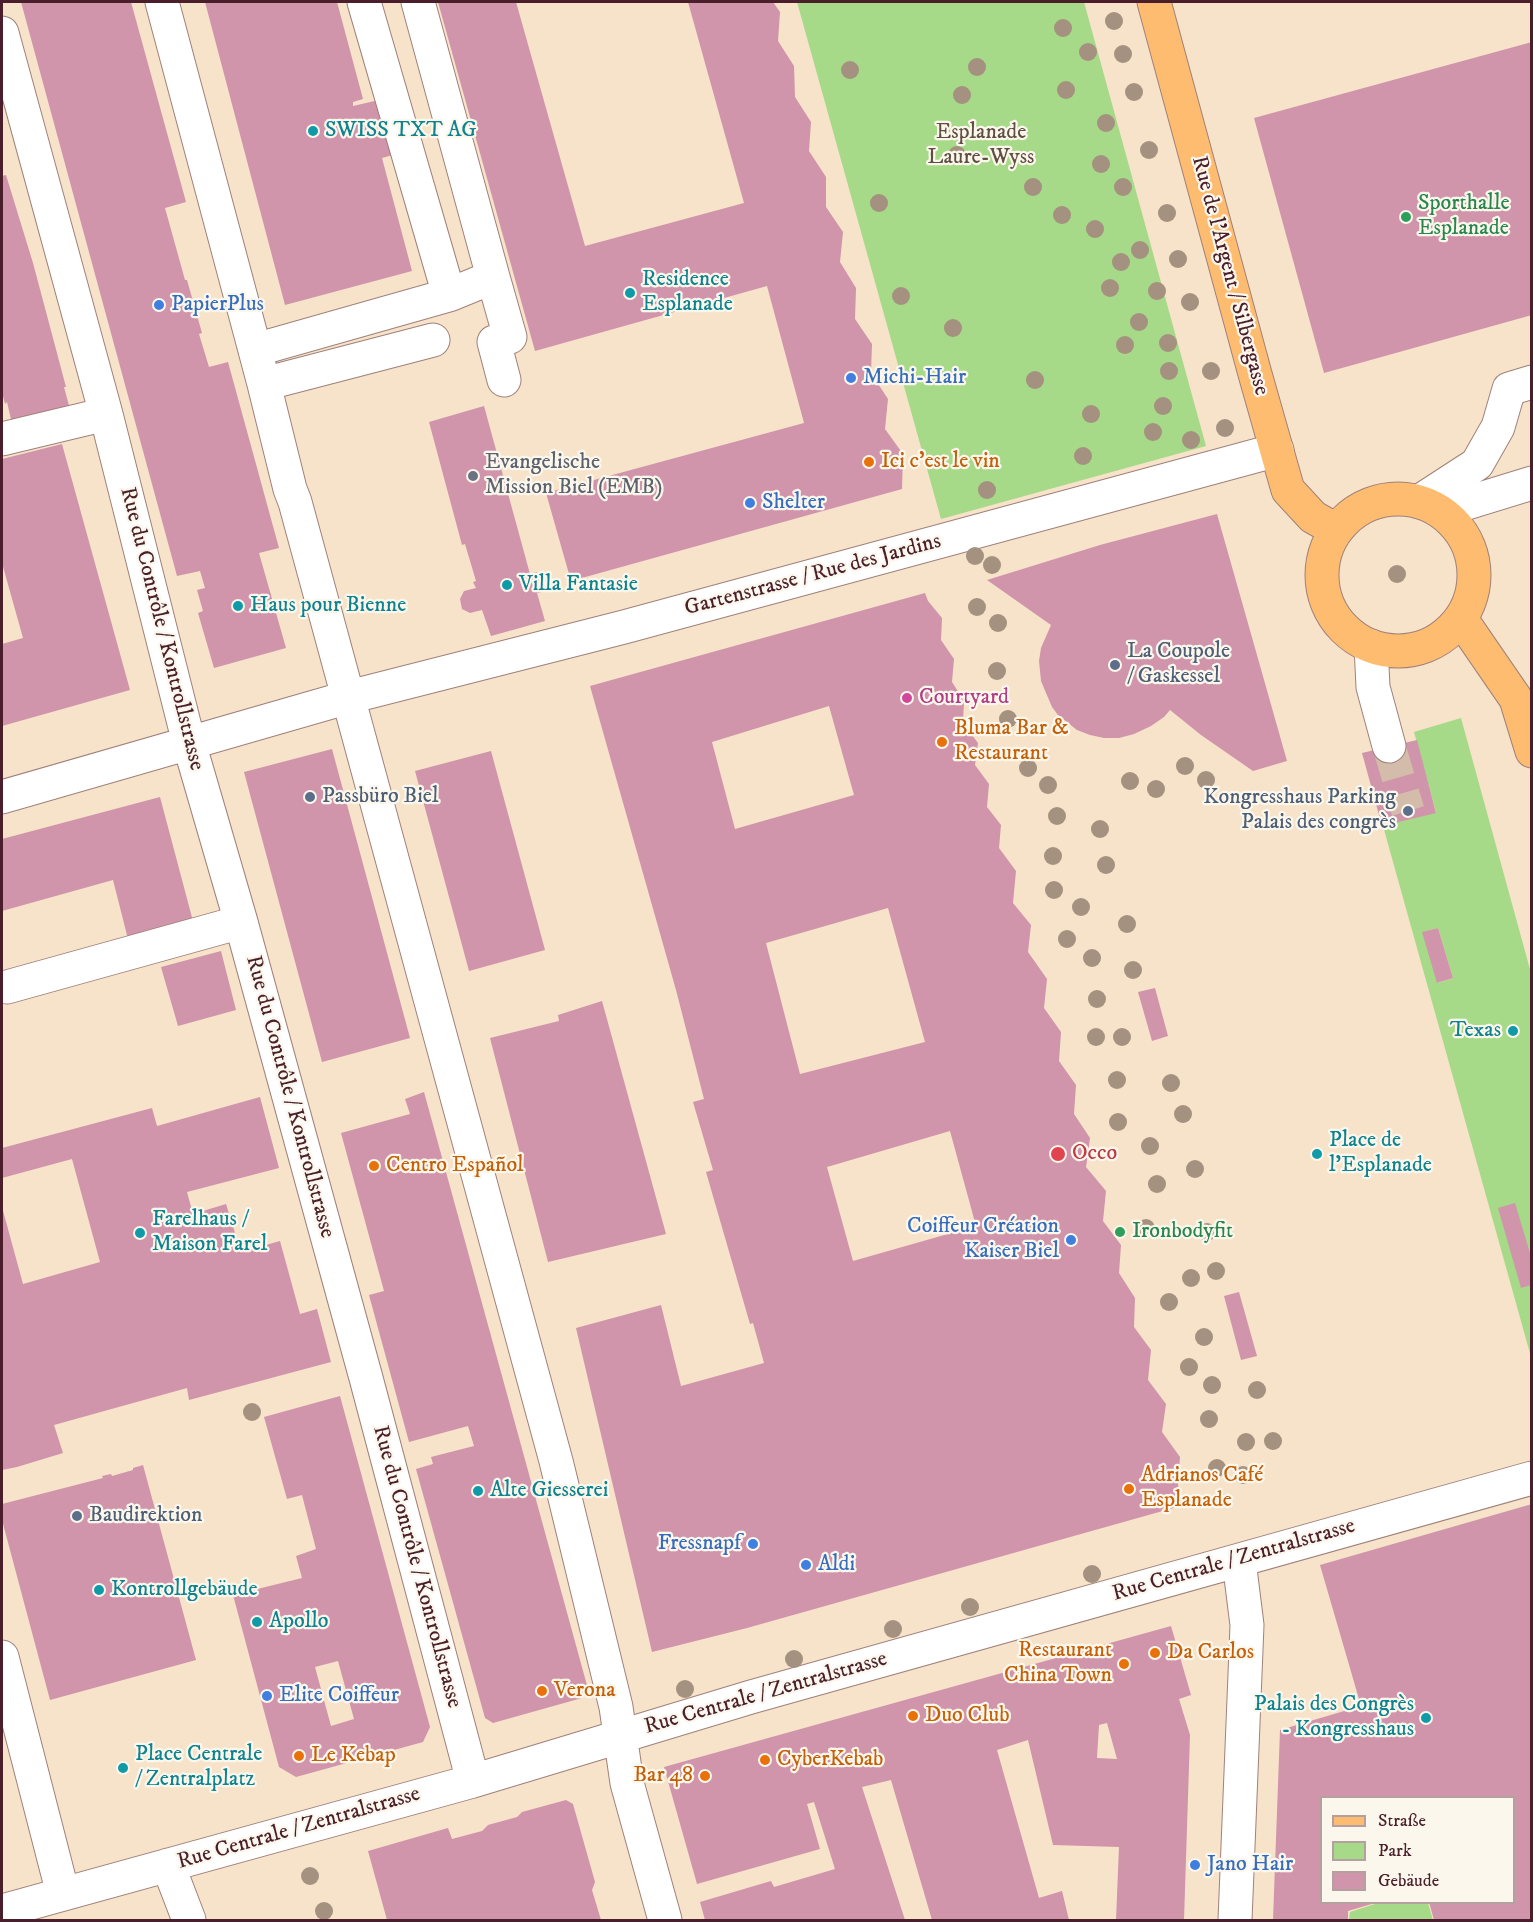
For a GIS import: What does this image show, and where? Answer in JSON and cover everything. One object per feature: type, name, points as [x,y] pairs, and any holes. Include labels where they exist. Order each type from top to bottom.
[{"type":"main road","name":"Rue de l'Argent / Silbergasse","points":[[1154,2],[1288,490],[1314,516],[1336,530]]},
{"type":"main road","points":[[1397,498],[1431,506],[1459,528],[1471,549],[1475,573],[1471,597],[1461,619],[1443,637],[1420,648],[1396,651],[1371,646],[1346,631],[1330,609],[1322,582],[1325,554],[1336,530],[1353,513],[1374,502],[1397,498]]},
{"type":"main road","points":[[1461,619],[1516,699],[1532,751]]},
{"type":"street","points":[[162,2],[290,489],[349,697],[556,1461],[616,1707],[627,1784],[665,1920]]},
{"type":"street","points":[[364,2],[449,295]]},
{"type":"street","points":[[418,2],[510,337],[494,342],[504,380]]},
{"type":"street","name":"Rue du Contrôle / Kontrollstrasse","points":[[2,33],[106,414],[189,743],[241,922],[369,1390],[472,1781]]},
{"type":"street","points":[[255,350],[449,295],[493,277]]},
{"type":"street","points":[[264,384],[433,340]]},
{"type":"street","points":[[1431,506],[1477,464],[1498,427],[1509,389],[1532,382]]},
{"type":"street","points":[[2,439],[106,414]]},
{"type":"street","name":"Gartenstrasse / Rue des Jardins","points":[[2,797],[349,697],[624,627],[1277,450]]},
{"type":"street","points":[[1431,506],[1532,483]]},
{"type":"street","points":[[1371,646],[1373,687],[1389,746]]},
{"type":"street","points":[[7,987],[241,922]]},
{"type":"street","name":"Rue Centrale / Zentralstrasse","points":[[39,1905],[168,1865],[472,1781],[751,1697],[1532,1478]]},
{"type":"street","points":[[1234,1920],[1247,1625],[1239,1561]]},
{"type":"street","points":[[2,1657],[22,1734],[39,1905]]},
{"type":"street","points":[[168,1865],[189,1920]]},
{"type":"green space","name":"Esplanade Laure-Wyss","points":[[797,2],[1084,2],[1206,446],[941,519]]},
{"type":"green space","points":[[1461,718],[1531,973],[1531,1260],[1521,1288],[1531,1285],[1531,1357],[1383,826],[1436,812],[1414,732]],"holes":[[[1438,928],[1453,978],[1438,983],[1423,932]]]},
{"type":"green space","points":[[1375,1904],[1428,1904],[1433,1920],[1349,1920],[1350,1912]]},
{"type":"building","points":[[21,2],[131,2],[186,202],[165,208],[202,333],[199,334],[209,367],[228,362],[279,548],[259,553],[286,648],[214,668],[198,613],[203,611],[197,590],[205,588],[200,571],[177,576]]},
{"type":"building","name":"SWISS TXT AG","points":[[205,2],[337,2],[363,99],[353,102],[353,106],[379,100],[393,155],[382,158],[412,271],[285,305]]},
{"type":"building","name":"Residence Esplanade","points":[[438,2],[516,2],[585,246],[744,203],[688,2],[773,2],[780,12],[778,41],[794,66],[795,97],[811,122],[809,151],[826,177],[826,207],[843,232],[840,262],[856,288],[855,319],[872,344],[871,373],[888,399],[885,429],[903,454],[902,489],[571,581],[546,493],[804,423],[767,286],[535,351]]},
{"type":"building","name":"Sporthalle Esplanade","points":[[1532,42],[1532,315],[1324,373],[1254,118]]},
{"type":"building","points":[[6,175],[33,263],[71,413],[13,428],[7,402],[5,404],[2,392],[2,176]]},
{"type":"building","points":[[484,406],[530,574],[537,572],[542,592],[537,593],[545,621],[491,636],[482,610],[470,613],[462,609],[460,599],[464,591],[476,588],[473,582],[476,581],[465,544],[462,545],[429,422]]},
{"type":"building","points":[[62,444],[130,690],[2,726],[2,644],[23,638],[2,563],[2,459]]},
{"type":"building","points":[[1217,514],[1287,761],[1253,771],[1170,710],[1151,726],[1119,738],[1104,738],[1077,730],[1058,715],[1052,707],[1041,681],[1039,661],[1041,648],[1051,625],[987,580],[1100,545]]},
{"type":"building","points":[[925,593],[928,601],[942,618],[941,640],[954,659],[952,682],[964,701],[963,723],[978,743],[975,765],[989,784],[987,807],[1001,825],[999,848],[1016,871],[1013,903],[1031,925],[1028,952],[1047,979],[1044,1008],[1061,1032],[1059,1061],[1076,1085],[1074,1114],[1090,1138],[1086,1167],[1106,1191],[1103,1221],[1121,1245],[1119,1273],[1135,1298],[1134,1327],[1151,1350],[1148,1380],[1166,1404],[1162,1432],[1180,1457],[1178,1485],[1184,1505],[747,1628],[652,1652],[576,1328],[661,1305],[681,1386],[764,1363],[753,1323],[750,1324],[706,1172],[713,1170],[693,1102],[704,1099],[676,990],[590,686]],"holes":[[[829,706],[854,795],[735,829],[712,742]],[[888,908],[925,1042],[800,1074],[766,943]],[[950,1131],[976,1226],[853,1261],[827,1167]]]},
{"type":"building","points":[[1417,740],[1436,813],[1382,826],[1362,753]]},
{"type":"building","points":[[332,749],[410,1038],[322,1062],[244,772]]},
{"type":"building","points":[[491,751],[545,950],[469,971],[415,771]]},
{"type":"building","points":[[160,797],[194,925],[129,943],[113,880],[2,911],[2,839]]},
{"type":"building","points":[[1438,928],[1453,978],[1437,983],[1422,932]]},
{"type":"building","points":[[221,951],[236,1010],[178,1026],[161,967]]},
{"type":"building","points":[[1155,988],[1168,1036],[1152,1041],[1138,992]]},
{"type":"building","points":[[602,1001],[666,1234],[548,1262],[490,1038],[559,1021],[558,1015]]},
{"type":"building","points":[[424,1092],[588,1689],[582,1698],[493,1723],[485,1718],[416,1469],[433,1464],[431,1457],[474,1446],[468,1426],[409,1442],[369,1295],[384,1291],[341,1133],[410,1114],[405,1099]]},
{"type":"building","points":[[260,1097],[279,1168],[187,1192],[193,1214],[226,1204],[241,1252],[280,1241],[300,1314],[317,1309],[331,1362],[189,1400],[187,1388],[54,1425],[63,1453],[2,1470],[2,1207],[23,1284],[100,1262],[72,1159],[2,1178],[2,1148],[152,1108],[157,1126]]},
{"type":"building","points":[[1515,1203],[1532,1260],[1532,1285],[1521,1288],[1498,1208]]},
{"type":"building","points":[[1239,1292],[1257,1356],[1241,1360],[1224,1296]]},
{"type":"building","points":[[340,1396],[430,1727],[423,1742],[296,1777],[279,1767],[233,1595],[302,1578],[296,1556],[316,1549],[302,1495],[287,1499],[264,1417]],"holes":[[[338,1661],[354,1719],[331,1726],[315,1667]]]},
{"type":"building","name":"Kontrollgebäude","points":[[143,1465],[196,1660],[50,1700],[2,1520],[2,1504],[103,1478],[102,1476],[111,1474],[112,1476]]},
{"type":"building","name":"Palais des Congrès - Kongresshaus","points":[[1532,1504],[1532,1920],[1434,1920],[1430,1904],[1515,1904],[1515,1796],[1320,1796],[1320,1904],[1372,1904],[1348,1911],[1348,1920],[1273,1920],[1280,1730],[1361,1706],[1320,1565]]},
{"type":"building","points":[[1171,1626],[1191,1695],[1179,1699],[1190,1735],[1184,1920],[1116,1920],[1119,1847],[1053,1845],[1028,1740],[997,1750],[1039,1898],[1062,1891],[1069,1920],[932,1920],[891,1780],[862,1787],[905,1920],[705,1920],[700,1902],[771,1881],[774,1887],[835,1869],[814,1802],[807,1804],[820,1849],[697,1884],[664,1767]],"holes":[[[1107,1723],[1117,1759],[1097,1758],[1099,1725]]]},
{"type":"building","points":[[566,1800],[573,1804],[595,1882],[592,1890],[601,1920],[387,1920],[368,1851],[448,1828],[452,1839],[482,1831],[488,1825],[517,1817],[522,1812]]},
{"type":"tunnel","points":[[1389,746],[1408,811]]},
{"type":"place","name":"SWISS TXT AG","points":[[313,131]]},
{"type":"place","name":"Sporthalle Esplanade","points":[[1406,217]]},
{"type":"place","name":"Residence Esplanade","points":[[630,293]]},
{"type":"place","name":"PapierPlus","points":[[159,305]]},
{"type":"place","name":"Michi-Hair","points":[[851,378]]},
{"type":"place","name":"Ici c'est le vin","points":[[869,462]]},
{"type":"place","name":"Evangelische Mission Biel (EMB)","points":[[473,476]]},
{"type":"place","name":"Shelter","points":[[750,503]]},
{"type":"place","name":"Villa Fantasie","points":[[507,585]]},
{"type":"place","name":"Haus pour Bienne","points":[[238,606]]},
{"type":"place","name":"La Coupole / Gaskessel","points":[[1115,665]]},
{"type":"place","name":"Courtyard","points":[[907,698]]},
{"type":"place","name":"Bluma Bar & Restaurant","points":[[942,742]]},
{"type":"place","name":"Passbüro Biel","points":[[310,797]]},
{"type":"place","name":"Kongresshaus Parking Palais des congrès","points":[[1408,811]]},
{"type":"place","name":"Texas","points":[[1513,1031]]},
{"type":"place","name":"Occo","points":[[1058,1154]]},
{"type":"place","name":"Place de l'Esplanade","points":[[1317,1154]]},
{"type":"place","name":"Centro Español","points":[[374,1166]]},
{"type":"place","name":"Ironbodyfit","points":[[1120,1232]]},
{"type":"place","name":"Farelhaus / Maison Farel","points":[[140,1233]]},
{"type":"place","name":"Coiffeur Création Kaiser Biel","points":[[1071,1240]]},
{"type":"place","name":"Adrianos Café Esplanade","points":[[1129,1489]]},
{"type":"place","name":"Alte Giesserei","points":[[478,1491]]},
{"type":"place","name":"Baudirektion","points":[[77,1516]]},
{"type":"place","name":"Fressnapf","points":[[753,1544]]},
{"type":"place","name":"Aldi","points":[[806,1565]]},
{"type":"place","name":"Kontrollgebäude","points":[[99,1590]]},
{"type":"place","name":"Apollo","points":[[257,1622]]},
{"type":"place","name":"Da Carlos","points":[[1155,1653]]},
{"type":"place","name":"Restaurant China Town","points":[[1124,1664]]},
{"type":"place","name":"Verona","points":[[542,1691]]},
{"type":"place","name":"Elite Coiffeur","points":[[267,1696]]},
{"type":"place","name":"Duo Club","points":[[913,1716]]},
{"type":"place","name":"Palais des Congrès - Kongresshaus","points":[[1426,1718]]},
{"type":"place","name":"Le Kebap","points":[[299,1756]]},
{"type":"place","name":"CyberKebab","points":[[765,1760]]},
{"type":"place","name":"Place Centrale / Zentralplatz","points":[[123,1768]]},
{"type":"place","name":"Bar 48","points":[[705,1776]]},
{"type":"place","name":"Jano Hair","points":[[1195,1865]]}]
